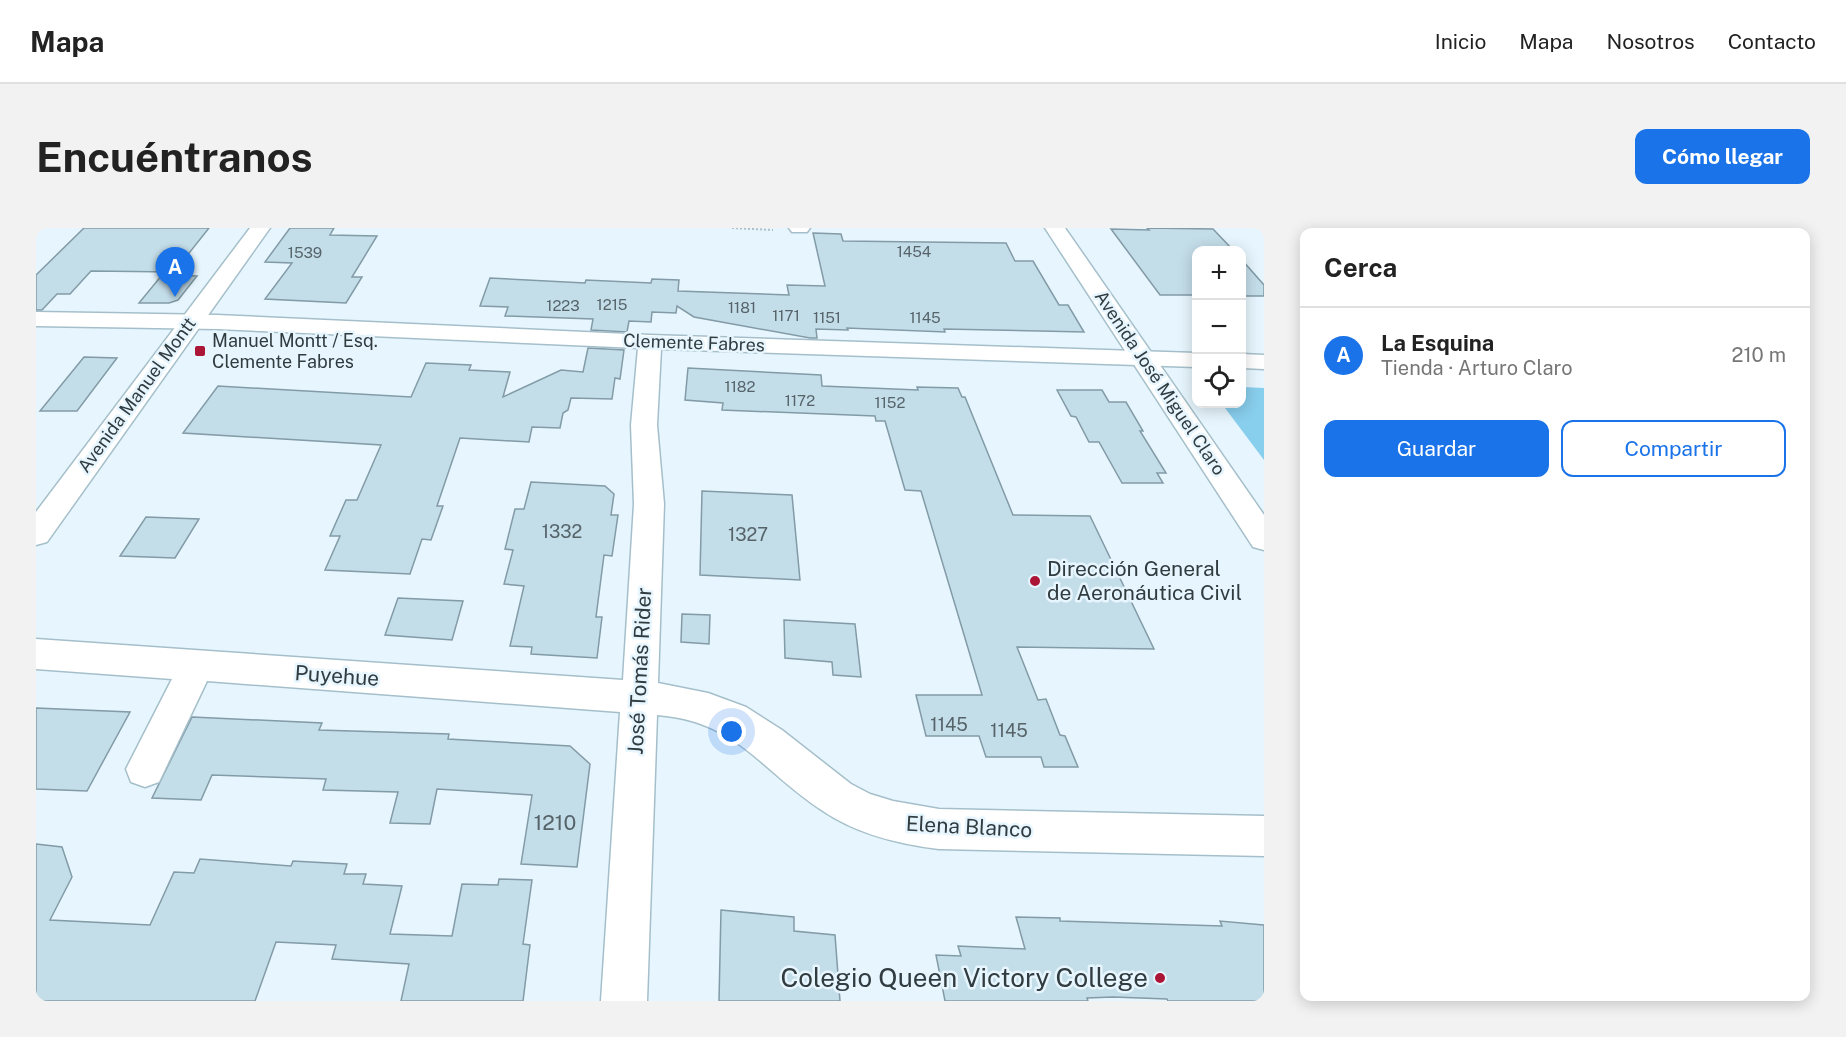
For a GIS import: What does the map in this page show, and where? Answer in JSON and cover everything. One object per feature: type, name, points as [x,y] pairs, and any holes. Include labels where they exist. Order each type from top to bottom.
[{"type":"street","name":"Avenida Manuel Montt","points":[[36,534],[260,228]]},
{"type":"street","name":"Avenida José Miguel Claro","points":[[1055,228],[1264,539]]},
{"type":"street","name":"Clemente Fabres","points":[[36,319],[192,321],[650,342],[1192,360]]},
{"type":"street","name":"José Tomás Rider","points":[[624,1001],[649,504],[644,425],[650,342]]},
{"type":"street","points":[[1246,361],[1264,362]]},
{"type":"street","name":"Puyehue","points":[[36,654],[638,697]]},
{"type":"street","points":[[145,769],[197,666]]},
{"type":"street","name":"Elena Blanco","points":[[638,697],[687,704],[734,720],[770,744],[825,790],[849,806],[876,818],[908,826],[939,829],[1264,836]]},
{"type":"path","points":[[732,228],[801,231],[800,228]]},
{"type":"shaded area","points":[[1246,387],[1264,388],[1264,460],[1225,408],[1246,408]]},
{"type":"building","points":[[84,228],[209,228],[174,272],[91,271],[70,294],[57,294],[42,310],[36,310],[36,275]]},
{"type":"building","points":[[290,228],[334,228],[330,235],[377,236],[352,277],[362,277],[346,303],[265,299],[292,263],[265,262]]},
{"type":"building","points":[[1147,228],[1213,229],[1229,246],[1192,246],[1192,295],[1160,295],[1111,229],[1149,230]]},
{"type":"building","points":[[813,233],[841,234],[843,241],[1006,243],[1015,261],[1033,261],[1059,305],[1068,305],[1084,332],[944,329],[945,332],[847,328],[848,330],[816,329],[817,338],[810,338],[694,317],[677,306],[676,313],[652,312],[651,322],[629,321],[627,332],[591,330],[593,319],[505,316],[508,307],[480,306],[490,278],[585,283],[586,280],[651,283],[652,279],[679,280],[678,291],[789,295],[787,285],[825,286]]},
{"type":"building","points":[[1246,265],[1264,285],[1264,296],[1246,296]]},
{"type":"building","points":[[162,275],[197,276],[178,300],[169,303],[139,303]]},
{"type":"building","points":[[588,348],[624,350],[620,379],[615,378],[612,399],[571,398],[568,410],[563,413],[560,428],[532,427],[529,442],[460,438],[437,506],[443,506],[431,540],[422,539],[410,574],[325,570],[340,536],[330,536],[346,500],[357,500],[381,445],[183,433],[218,386],[411,397],[426,363],[471,365],[469,370],[510,372],[503,397],[561,370],[583,372]]},
{"type":"building","points":[[84,357],[117,358],[77,411],[40,411]]},
{"type":"building","points":[[688,368],[821,375],[822,386],[918,390],[917,387],[958,388],[962,397],[965,397],[1013,515],[1090,516],[1154,649],[1017,647],[1038,700],[1046,699],[1060,735],[1065,736],[1078,767],[1044,767],[1041,757],[986,757],[979,736],[926,736],[916,695],[982,695],[921,491],[905,490],[885,421],[876,421],[875,416],[722,410],[723,403],[685,400]]},
{"type":"building","points":[[1057,390],[1102,390],[1109,402],[1126,402],[1143,431],[1140,431],[1166,473],[1157,473],[1163,483],[1122,483],[1099,442],[1089,442],[1076,417],[1071,416]]},
{"type":"building","points":[[531,482],[605,486],[614,494],[611,515],[618,515],[612,556],[604,555],[596,617],[602,617],[597,658],[531,654],[532,647],[510,646],[524,586],[504,584],[513,550],[505,549],[515,509],[524,509]]},
{"type":"building","points":[[702,491],[792,495],[800,580],[700,575]]},
{"type":"building","points":[[146,517],[199,519],[175,558],[120,556]]},
{"type":"building","points":[[398,598],[463,601],[452,640],[385,635]]},
{"type":"building","points":[[682,614],[710,615],[709,644],[681,642]]},
{"type":"building","points":[[784,620],[855,624],[861,677],[833,675],[832,662],[785,658]]},
{"type":"building","points":[[36,708],[130,712],[87,791],[36,789]]},
{"type":"building","points":[[192,717],[322,723],[319,730],[449,734],[448,739],[570,746],[590,764],[577,867],[521,864],[532,795],[437,789],[430,824],[390,823],[398,792],[323,790],[326,779],[212,775],[201,800],[152,798]]},
{"type":"building","points":[[36,844],[62,847],[72,877],[50,920],[150,925],[174,872],[194,873],[200,859],[291,866],[293,861],[347,864],[344,874],[366,874],[363,884],[402,886],[390,934],[452,936],[462,884],[498,885],[499,879],[532,880],[523,944],[530,945],[523,1001],[401,1001],[409,964],[332,959],[336,945],[276,942],[255,1001],[36,1001]]},
{"type":"building","points":[[721,910],[794,917],[794,931],[835,935],[840,1001],[719,1001]]},
{"type":"building","points":[[1016,917],[1060,918],[1060,921],[1222,926],[1220,921],[1264,925],[1264,1001],[1168,1001],[1167,999],[1113,997],[1087,998],[1088,1001],[945,1001],[936,955],[961,956],[958,946],[1025,949]]},
{"type":"place","name":"La Esquina","points":[[175,297]]},
{"type":"place","name":"Manuel Montt / Esq. Clemente Fabres","points":[[200,351]]},
{"type":"place","name":"Dirección General de Aeronáutica Civil","points":[[1035,581]]},
{"type":"place","name":"Colegio Queen Victory College","points":[[1160,978]]}]
